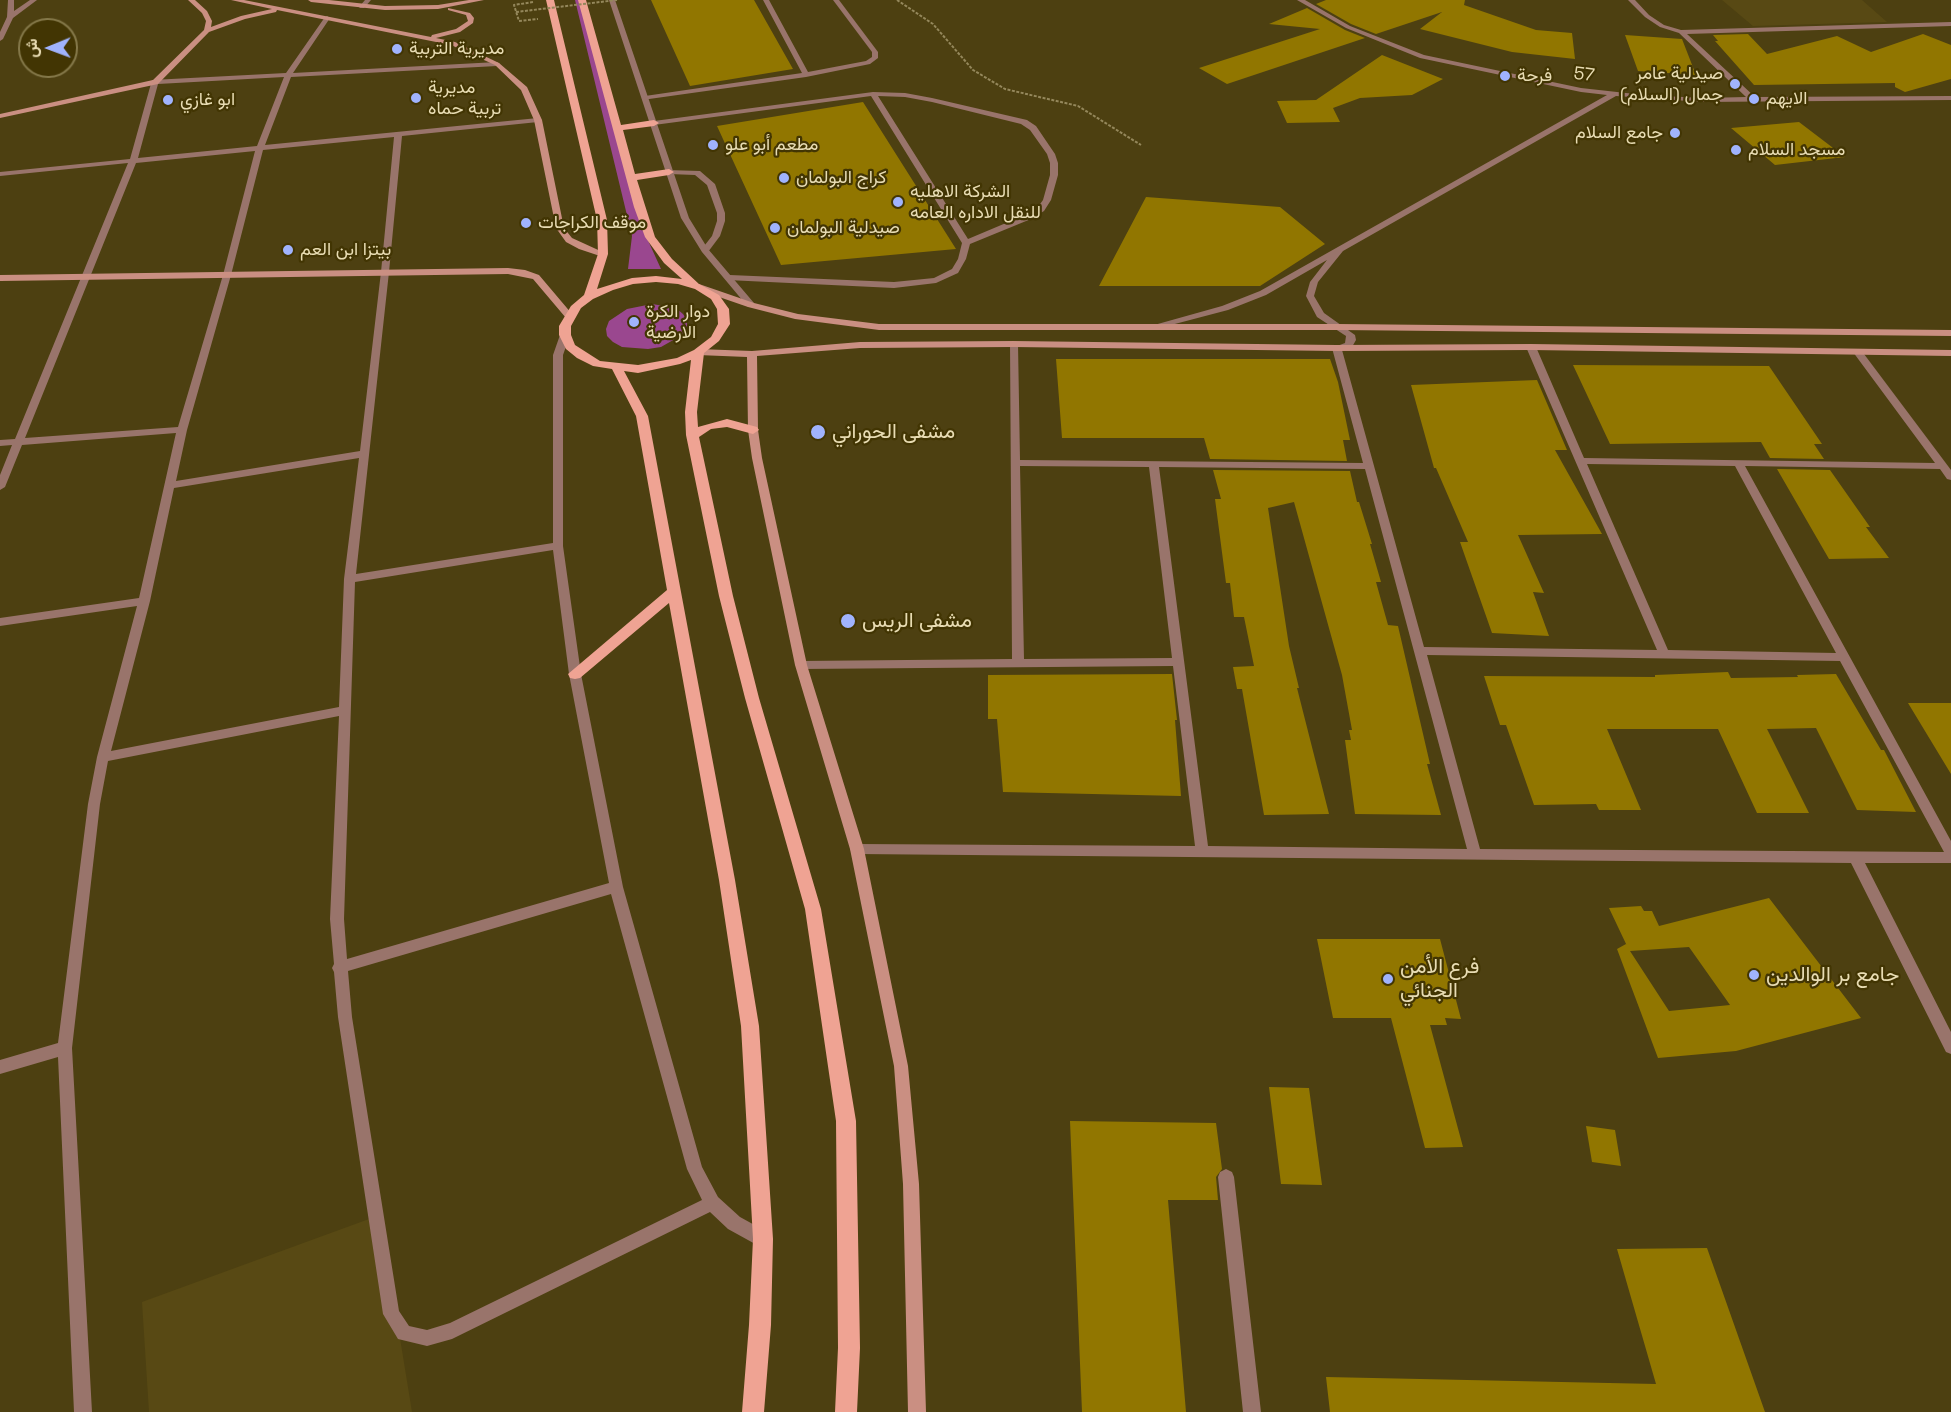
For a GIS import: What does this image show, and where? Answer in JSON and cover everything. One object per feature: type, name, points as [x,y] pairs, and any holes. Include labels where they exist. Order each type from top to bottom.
[{"type":"main road","points":[[191,0],[205,12],[209,21],[207,31]]},
{"type":"main road","points":[[234,0],[453,43],[497,64],[524,89],[538,120],[560,228],[569,240],[603,254]]},
{"type":"main road","points":[[311,0],[362,7],[438,7],[481,0]]},
{"type":"main road","points":[[550,0],[602,220],[603,254],[589,297]]},
{"type":"main road","points":[[582,0],[631,178],[650,237],[668,261],[699,287],[715,297],[723,309],[724,324],[715,339],[698,352],[660,366],[617,368],[597,364],[581,357],[570,347],[565,335],[565,326],[569,316],[589,297],[609,288],[632,281],[656,279],[679,281],[699,287],[750,305],[798,317],[869,326],[1338,327],[1951,333]]},
{"type":"main road","points":[[426,37],[459,31],[471,22],[468,14],[438,7]]},
{"type":"main road","points":[[0,116],[155,82],[207,31],[243,18],[285,9]]},
{"type":"main road","points":[[617,128],[654,123]]},
{"type":"main road","points":[[631,178],[669,172]]},
{"type":"main road","points":[[0,278],[525,273],[536,278],[545,286],[569,316]]},
{"type":"main road","points":[[698,352],[752,354],[860,345],[1013,344],[1337,348],[1531,347],[1951,353]]},
{"type":"main road","points":[[698,352],[691,412],[692,435],[726,596],[752,698],[813,909],[846,1121],[849,1348],[846,1412]]},
{"type":"main road","points":[[752,354],[753,430],[756,458],[801,665],[857,849],[901,1066],[911,1184],[917,1412]]},
{"type":"main road","points":[[617,368],[642,416],[727,880],[750,1026],[763,1239],[760,1325],[753,1412]]},
{"type":"main road","points":[[692,435],[708,426],[727,423],[746,426],[753,430]]},
{"type":"main road","points":[[575,674],[674,592]]},
{"type":"street","points":[[0,39],[10,17],[11,0]]},
{"type":"street","points":[[10,17],[34,0]]},
{"type":"street","points":[[362,7],[368,0]]},
{"type":"street","points":[[612,0],[685,218],[705,250],[750,305]]},
{"type":"street","points":[[766,0],[806,75]]},
{"type":"street","points":[[645,98],[857,67],[875,58],[875,52],[836,0]]},
{"type":"street","name":"57","points":[[1300,0],[1348,27],[1422,57],[1548,84],[1614,94],[1674,99],[1951,98]]},
{"type":"street","points":[[1631,0],[1647,16],[1662,26],[1681,32],[1951,24]]},
{"type":"street","points":[[83,1412],[65,1048],[94,804],[103,757],[144,602],[182,430],[227,275],[260,148],[288,75],[327,18]]},
{"type":"street","points":[[1681,32],[1752,99]]},
{"type":"street","points":[[0,487],[133,161],[155,82],[497,64]]},
{"type":"street","points":[[654,123],[873,94],[905,95],[1011,117],[1034,128],[1051,154],[1054,175],[1047,200],[1041,209],[1028,217],[966,243]]},
{"type":"street","points":[[730,278],[915,285],[936,280],[955,271],[962,259],[966,243],[873,94]]},
{"type":"street","points":[[1152,327],[1204,315],[1245,301],[1280,285],[1614,94]]},
{"type":"street","points":[[0,174],[538,120]]},
{"type":"street","points":[[398,134],[385,273],[350,579],[337,919],[339,968],[391,1314],[404,1333],[427,1338],[452,1331],[712,1203]]},
{"type":"street","points":[[669,172],[697,173],[711,184],[721,213],[721,221],[716,236],[705,250]]},
{"type":"street","points":[[1339,251],[1314,282],[1310,296],[1320,315],[1345,330],[1351,340],[1348,345],[1337,348],[1475,854]]},
{"type":"street","points":[[565,335],[558,355],[558,546],[575,674],[616,887],[695,1168],[712,1203],[734,1223],[763,1239]]},
{"type":"street","points":[[1013,344],[1018,663]]},
{"type":"street","points":[[1531,347],[1664,654]]},
{"type":"street","points":[[1858,352],[1951,477]]},
{"type":"street","points":[[0,443],[182,430]]},
{"type":"street","points":[[170,485],[363,454]]},
{"type":"street","points":[[1581,461],[1943,466]]},
{"type":"street","points":[[1015,463],[1369,466]]},
{"type":"street","points":[[1738,463],[1951,853]]},
{"type":"street","points":[[1154,464],[1202,850]]},
{"type":"street","points":[[350,579],[558,546]]},
{"type":"street","points":[[0,622],[144,602]]},
{"type":"street","points":[[1420,651],[1844,657]]},
{"type":"street","points":[[801,665],[1178,662]]},
{"type":"street","points":[[103,757],[345,710]]},
{"type":"street","points":[[857,849],[1202,850],[1951,858]]},
{"type":"street","points":[[1855,857],[1951,1047]]},
{"type":"street","points":[[339,968],[616,887]]},
{"type":"street","points":[[0,1067],[65,1048]]},
{"type":"street","points":[[1226,1177],[1252,1412]]},
{"type":"path","points":[[516,12],[617,0]]},
{"type":"path","points":[[897,0],[933,24],[973,70],[997,85],[1005,89],[1078,106],[1141,146]]},
{"type":"path","points":[[519,21],[514,5],[535,2]]},
{"type":"shaded area","points":[[575,0],[584,0],[646,236],[661,269],[628,269],[632,236]]},
{"type":"shaded area","points":[[1722,0],[1862,0],[1887,22],[1753,26]]},
{"type":"shaded area","points":[[652,304],[676,308],[683,314],[687,320],[687,328],[682,335],[661,347],[648,349],[622,347],[607,336],[606,329],[609,321],[627,309]]},
{"type":"shaded area","points":[[380,1215],[412,1412],[149,1412],[142,1302]]},
{"type":"building","points":[[651,0],[754,0],[793,69],[690,86]]},
{"type":"building","points":[[1326,0],[1465,0],[1464,5],[1536,30],[1572,33],[1575,59],[1512,52],[1420,29],[1442,12],[1376,34],[1351,24],[1316,4]]},
{"type":"building","points":[[1307,8],[1345,30],[1365,38],[1227,84],[1199,68],[1320,29],[1269,24]]},
{"type":"building","points":[[1748,34],[1767,54],[1837,36],[1871,52],[1923,34],[1951,45],[1951,79],[1905,92],[1895,87],[1895,83],[1754,85],[1715,41],[1718,41],[1713,35]]},
{"type":"building","points":[[1625,35],[1682,39],[1696,75],[1638,71]]},
{"type":"building","points":[[1382,55],[1443,79],[1412,95],[1360,98],[1333,108],[1340,122],[1287,123],[1277,101],[1316,100]]},
{"type":"building","points":[[863,102],[956,249],[781,265],[717,126]]},
{"type":"building","points":[[1799,122],[1845,157],[1775,165],[1731,128]]},
{"type":"building","points":[[1146,197],[1280,207],[1325,244],[1260,286],[1099,286]]},
{"type":"building","points":[[1056,359],[1330,359],[1338,382],[1350,440],[1343,440],[1347,461],[1210,459],[1204,438],[1062,438]]},
{"type":"building","points":[[1573,365],[1769,366],[1822,444],[1814,444],[1824,459],[1770,458],[1761,442],[1610,444]]},
{"type":"building","points":[[1537,380],[1567,450],[1555,450],[1602,534],[1518,535],[1544,593],[1533,592],[1549,636],[1492,633],[1460,542],[1468,542],[1436,468],[1434,468],[1411,385]]},
{"type":"building","points":[[1777,469],[1830,470],[1870,527],[1866,527],[1889,558],[1829,559]]},
{"type":"building","points":[[1213,470],[1350,471],[1357,502],[1359,502],[1372,544],[1370,544],[1381,582],[1376,582],[1388,625],[1398,626],[1430,764],[1427,764],[1441,815],[1355,814],[1345,740],[1351,740],[1349,730],[1352,730],[1342,675],[1294,502],[1268,508],[1289,646],[1299,688],[1297,688],[1329,814],[1264,815],[1242,689],[1237,689],[1233,667],[1254,666],[1244,617],[1234,617],[1230,583],[1226,583],[1215,499],[1221,499]]},
{"type":"building","points":[[1728,672],[1731,678],[1836,674],[1881,750],[1884,750],[1916,812],[1857,810],[1816,728],[1767,729],[1809,813],[1757,813],[1718,729],[1607,729],[1641,810],[1599,810],[1596,804],[1534,805],[1506,725],[1500,725],[1484,676],[1655,677],[1655,675]]},
{"type":"building","points":[[1172,674],[1181,796],[1003,792],[997,719],[988,719],[988,675]]},
{"type":"building","points":[[1908,703],[1951,703],[1951,774]]},
{"type":"building","points":[[1769,898],[1861,1018],[1736,1051],[1658,1058],[1617,949],[1626,944],[1627,946],[1609,908],[1641,906],[1644,911],[1652,911],[1659,926]],"holes":[[[1689,947],[1730,1005],[1669,1011],[1630,951]]]},
{"type":"building","name":"فرع الأمن الجنائي","points":[[1317,939],[1440,939],[1461,1019],[1445,1018],[1447,1025],[1430,1025],[1463,1147],[1425,1148],[1391,1018],[1333,1018]]},
{"type":"building","points":[[1269,1087],[1309,1088],[1322,1185],[1281,1184]]},
{"type":"building","points":[[1070,1121],[1216,1123],[1222,1169],[1216,1177],[1218,1200],[1168,1200],[1186,1412],[1082,1412]]},
{"type":"building","points":[[1586,1126],[1615,1130],[1621,1166],[1592,1162]]},
{"type":"building","points":[[1707,1248],[1765,1412],[1330,1412],[1326,1377],[1656,1384],[1617,1249]]},
{"type":"place","name":"مديرية التربية","points":[[397,49]]},
{"type":"place","name":"فرحة","points":[[1505,76]]},
{"type":"place","name":"صيدلية عامر جمال (السلام)","points":[[1735,84]]},
{"type":"place","name":"مديرية تربية حماه","points":[[416,98]]},
{"type":"place","name":"الايهم","points":[[1754,99]]},
{"type":"place","name":"ابو غازي","points":[[168,100]]},
{"type":"place","name":"جامع السلام","points":[[1675,133]]},
{"type":"place","name":"مطعم أبو علو","points":[[713,145]]},
{"type":"place","name":"مسجد السلام","points":[[1736,150]]},
{"type":"place","name":"كراج البولمان","points":[[784,178]]},
{"type":"place","name":"الشركة الاهليه للنقل الاداره العامه","points":[[898,202]]},
{"type":"place","name":"موقف الكراجات","points":[[526,223]]},
{"type":"place","name":"صيدلية البولمان","points":[[775,228]]},
{"type":"place","name":"بيتزا ابن العم","points":[[288,250]]},
{"type":"place","name":"دوار الكرة الارضية","points":[[634,322]]},
{"type":"place","name":"مشفى الحوراني","points":[[818,432]]},
{"type":"place","name":"مشفى الريس","points":[[848,621]]},
{"type":"place","name":"جامع بر الوالدين","points":[[1754,975]]},
{"type":"place","name":"فرع الأمن الجنائي","points":[[1388,979]]}]
